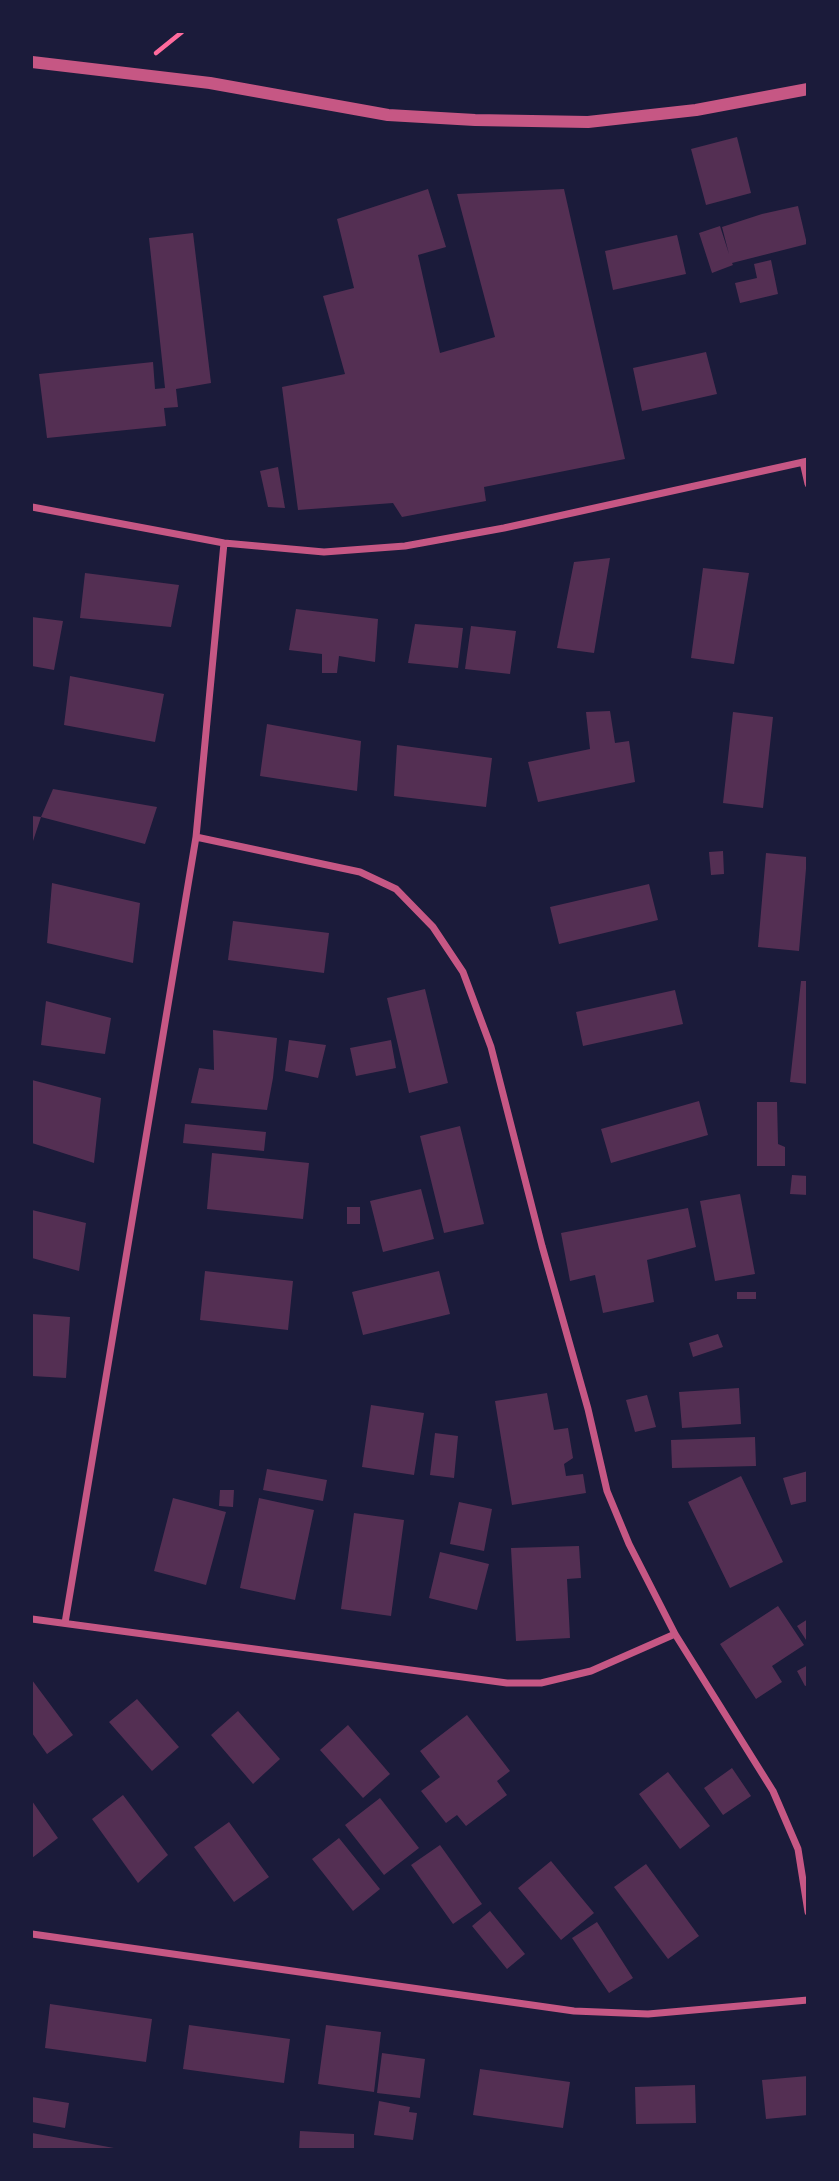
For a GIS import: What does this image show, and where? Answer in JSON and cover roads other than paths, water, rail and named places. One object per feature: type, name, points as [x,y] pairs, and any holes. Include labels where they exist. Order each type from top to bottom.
[{"type":"street","points":[[32,62],[210,83],[388,115],[475,120],[588,122],[696,110],[807,89]]},
{"type":"street","points":[[32,507],[224,543],[324,552],[405,546],[805,461],[807,484]]},
{"type":"street","points":[[65,1623],[196,837],[224,543]]},
{"type":"street","points":[[196,837],[360,872],[396,889],[433,927],[463,972],[491,1047],[542,1246],[588,1409],[607,1491],[629,1544],[675,1634],[773,1791],[798,1849],[807,1912]]},
{"type":"street","points":[[32,1619],[507,1683],[541,1683],[591,1671],[675,1634]]},
{"type":"street","points":[[32,1934],[574,2011],[648,2014],[807,2000]]}]
